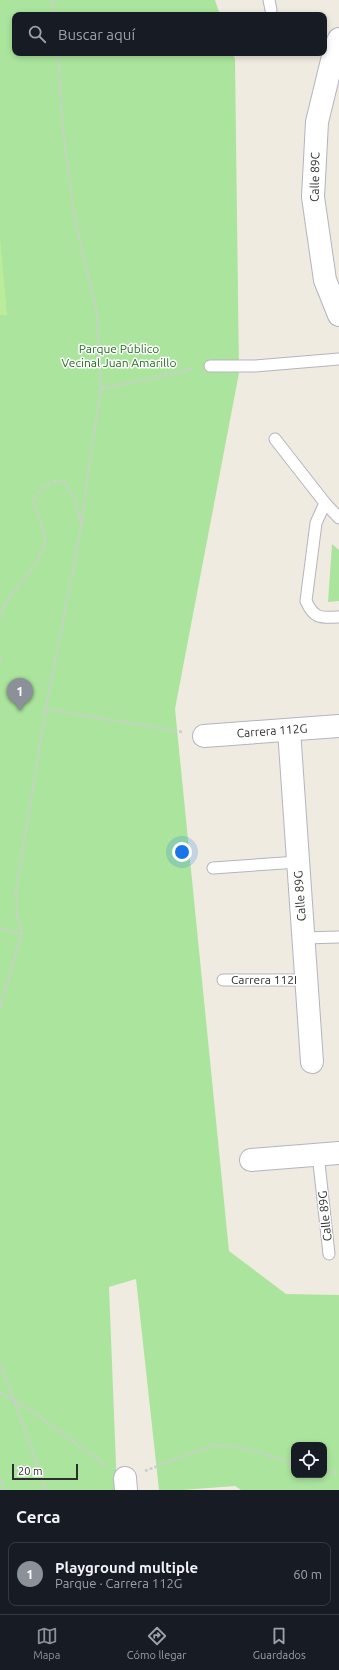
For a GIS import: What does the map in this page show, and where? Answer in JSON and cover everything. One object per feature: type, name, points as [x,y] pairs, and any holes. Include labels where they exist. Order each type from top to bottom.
[{"type":"street","name":"Calle 89C","points":[[339,39],[335,48],[317,122],[313,197],[325,280],[339,315]]},
{"type":"street","name":"Carrera 112G","points":[[204,736],[339,726]]},
{"type":"street","name":"Calle 89G","points":[[289,730],[312,1062]]},
{"type":"street","points":[[252,1160],[339,1153]]},
{"type":"lane","points":[[210,366],[254,366],[339,359]]},
{"type":"lane","points":[[275,439],[325,503],[339,518]]},
{"type":"lane","points":[[325,503],[316,523],[306,601],[311,612],[322,618],[339,617]]},
{"type":"lane","points":[[213,868],[298,862]]},
{"type":"lane","points":[[303,938],[339,937]]},
{"type":"lane","name":"Carrera 112I","points":[[222,980],[306,980]]},
{"type":"lane","name":"Calle 89G","points":[[318,1154],[329,1254]]},
{"type":"path","points":[[52,0],[55,12]]},
{"type":"path","points":[[0,1007],[22,934],[17,915],[16,892],[46,709],[81,527],[101,389],[97,313],[74,215],[62,121],[58,56]]},
{"type":"path","points":[[101,389],[210,366]]},
{"type":"path","points":[[0,616],[6,602],[36,564],[46,542],[33,502],[45,484],[64,481],[75,500],[81,527]]},
{"type":"path","points":[[0,656],[0,662]]},
{"type":"path","points":[[46,709],[204,736]]},
{"type":"path","points":[[0,928],[22,934]]},
{"type":"path","points":[[0,1365],[46,1490]]},
{"type":"path","points":[[0,1393],[14,1400],[126,1484],[188,1454],[217,1445],[248,1449],[291,1462]]},
{"type":"path","points":[[327,1471],[339,1473]]},
{"type":"path","points":[[0,1478],[4,1490]]},
{"type":"green space","name":"Parque Público Vecinal Juan Amarillo","points":[[0,0],[215,0],[219,12],[12,12],[12,56],[234,56],[235,59],[239,373],[175,709],[229,1251],[286,1294],[339,1295],[339,1490],[241,1490],[235,1486],[182,1490],[159,1490],[136,1279],[109,1287],[117,1490],[0,1490]]},
{"type":"green space","points":[[0,238],[7,315],[0,315]]},
{"type":"green space","points":[[332,544],[339,550],[339,601],[328,602]]},
{"type":"place","name":"Playground multiple","points":[[20,711]]}]
